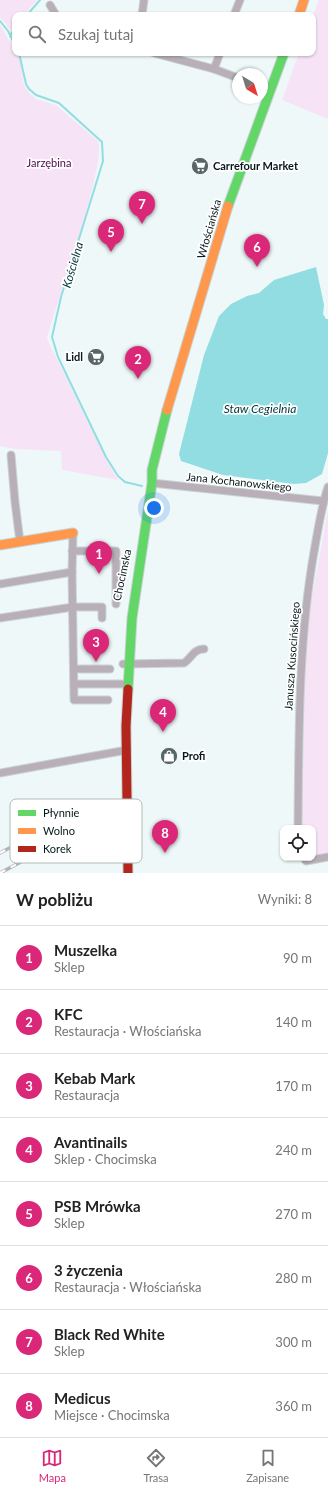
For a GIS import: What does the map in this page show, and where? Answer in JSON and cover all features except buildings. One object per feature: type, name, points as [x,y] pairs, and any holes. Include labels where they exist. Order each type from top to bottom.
[{"type":"main road","points":[[299,12],[304,0]]},
{"type":"main road","name":"Włościańska","points":[[268,84],[282,56]]},
{"type":"main road","name":"Włościańska","points":[[142,542],[152,483],[157,471],[166,415],[228,205],[261,104]]},
{"type":"main road","points":[[0,545],[73,533]]},
{"type":"main road","name":"Chocimska","points":[[127,799],[126,726],[127,604],[136,561],[142,542]]},
{"type":"main road","name":"Chocimska","points":[[126,664],[122,684],[126,726]]},
{"type":"main road","name":"Chocimska","points":[[128,863],[128,873]]},
{"type":"street","points":[[142,12],[144,0]]},
{"type":"street","points":[[235,12],[240,0]]},
{"type":"street","points":[[50,5],[54,12]]},
{"type":"street","points":[[165,56],[214,69],[232,76]]},
{"type":"street","points":[[214,69],[219,56]]},
{"type":"street","points":[[12,455],[15,502],[20,542]]},
{"type":"street","name":"Jana Kochanowskiego","points":[[152,483],[323,501]]},
{"type":"street","name":"Janusza Kusocińskiego","points":[[298,825],[301,656],[309,580],[323,501],[328,486]]},
{"type":"street","points":[[73,533],[72,572],[75,684],[73,689],[74,700],[108,700]]},
{"type":"street","points":[[72,551],[116,551],[116,604]]},
{"type":"street","points":[[0,584],[72,572]]},
{"type":"street","points":[[0,618],[73,607],[102,607],[102,618]]},
{"type":"street","points":[[126,664],[184,663],[193,653],[199,649],[204,649]]},
{"type":"street","points":[[74,669],[110,669]]},
{"type":"street","points":[[75,684],[122,684]]},
{"type":"street","points":[[0,773],[127,750]]},
{"type":"street","points":[[316,858],[328,857]]},
{"type":"green space","points":[[0,0],[37,0],[27,12],[12,12],[11,31],[0,17]]},
{"type":"green space","points":[[319,0],[328,0],[328,119],[282,100],[298,56],[316,56],[316,12],[314,12]]},
{"type":"green space","name":"Jarzębina","points":[[0,24],[12,46],[12,56],[18,56],[20,60],[24,85],[30,94],[36,99],[56,105],[98,141],[99,155],[88,205],[47,339],[108,463],[118,480],[62,470],[61,451],[16,449],[0,446]]},
{"type":"green space","points":[[328,510],[328,856],[316,858],[316,825],[298,825],[301,656]]},
{"type":"water","name":"Staw Cegielnia","points":[[316,267],[324,305],[323,314],[326,319],[328,319],[328,453],[322,474],[306,483],[294,484],[223,475],[181,461],[179,454],[204,355],[219,316],[231,304],[247,296],[259,293],[274,280]]},
{"type":"waterway","points":[[30,12],[40,0]]},
{"type":"waterway","name":"Kościelna","points":[[0,21],[12,39]]},
{"type":"waterway","name":"Kościelna","points":[[10,36],[12,32]]},
{"type":"waterway","name":"Kościelna","points":[[20,56],[26,84],[29,89],[36,95],[59,103],[102,142],[103,161],[61,297],[52,337],[58,357],[106,457],[118,476],[125,482],[142,486]]},
{"type":"railway","points":[[0,853],[10,848]]},
{"type":"railway","points":[[0,873],[19,863]]},
{"type":"traffic: fast","points":[[228,206],[283,56]]},
{"type":"traffic: fast","points":[[128,689],[132,618],[152,483],[152,470],[167,410]]},
{"type":"traffic: slow","points":[[300,12],[304,0]]},
{"type":"traffic: slow","points":[[167,410],[228,206]]},
{"type":"traffic: slow","points":[[0,545],[73,533]]},
{"type":"traffic: jam","points":[[127,799],[126,726],[128,689]]},
{"type":"traffic: jam","points":[[128,863],[128,873]]},
{"type":"place","name":"Carrefour Market","points":[[200,166]]},
{"type":"place","name":"Black Red White","points":[[142,224]]},
{"type":"place","name":"PSB Mrówka","points":[[111,252]]},
{"type":"place","name":"3 życzenia","points":[[257,267]]},
{"type":"place","name":"Lidl","points":[[96,357]]},
{"type":"place","name":"KFC","points":[[138,379]]},
{"type":"place","name":"Muszelka","points":[[99,574]]},
{"type":"place","name":"Kebab Mark","points":[[96,662]]},
{"type":"place","name":"Avantinails","points":[[163,732]]},
{"type":"place","name":"Profi","points":[[169,756]]},
{"type":"place","name":"Medicus","points":[[165,853]]}]
